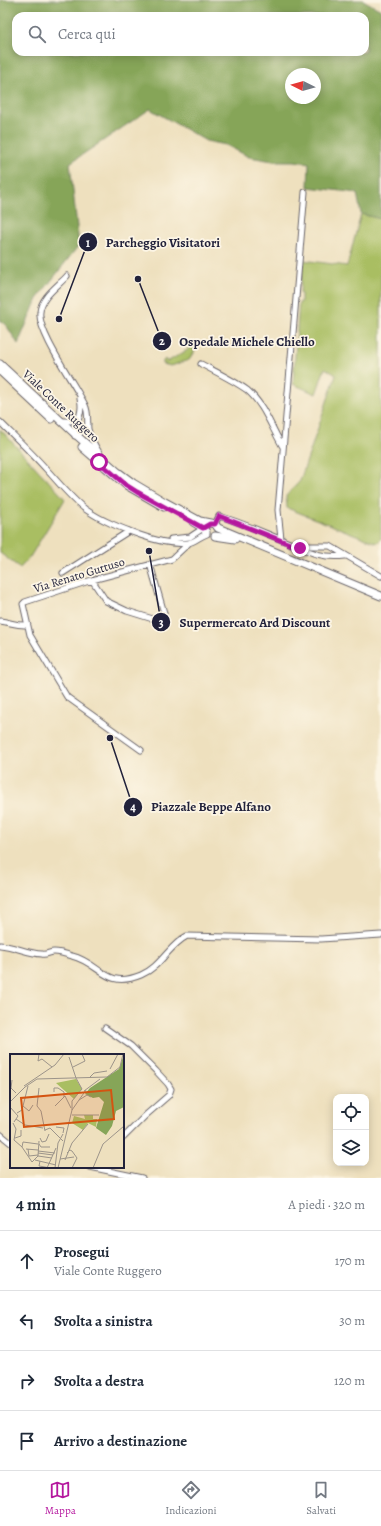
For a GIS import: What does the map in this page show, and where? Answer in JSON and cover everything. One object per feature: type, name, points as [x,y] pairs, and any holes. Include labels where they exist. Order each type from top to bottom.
[{"type":"main road","name":"Viale Conte Ruggero","points":[[0,364],[60,421],[133,483],[200,521],[210,529]]},
{"type":"main road","name":"Viale Conte Ruggero","points":[[0,371],[108,470],[137,492],[210,529]]},
{"type":"main road","points":[[210,529],[266,548],[381,596]]},
{"type":"street","points":[[281,539],[278,510],[305,192]]},
{"type":"street","points":[[67,276],[44,300],[39,317],[47,338],[87,411],[91,437],[102,458]]},
{"type":"street","points":[[201,364],[238,384],[252,396],[265,414],[283,447]]},
{"type":"street","points":[[16,386],[71,433],[80,434],[85,430],[88,424]]},
{"type":"street","points":[[79,394],[82,409],[75,434],[76,438],[99,459],[108,470]]},
{"type":"street","points":[[60,421],[71,422],[80,416]]},
{"type":"street","points":[[0,422],[70,496],[84,508],[100,518],[151,539],[189,543]]},
{"type":"street","points":[[160,540],[190,537],[210,529],[219,516],[281,539],[311,553],[325,556],[345,556]]},
{"type":"street","name":"Via Renato Guttuso","points":[[142,750],[67,697],[30,635],[23,607],[25,602],[92,580],[172,559],[189,543],[210,529]]},
{"type":"street","points":[[63,573],[129,531]]},
{"type":"street","points":[[300,548],[303,546],[330,546],[381,576]]},
{"type":"street","points":[[92,580],[106,602],[127,611],[156,620],[164,613],[150,564]]},
{"type":"street","points":[[0,621],[17,626],[27,625]]},
{"type":"street","points":[[0,945],[42,954],[54,952],[73,956],[86,962],[106,976],[125,980],[141,975],[154,968],[180,940],[187,936],[321,939],[381,935]]},
{"type":"street","points":[[105,1028],[131,1046],[164,1079],[171,1089],[170,1095],[146,1115],[124,1137]]},
{"type":"street","points":[[0,1134],[10,1142]]},
{"type":"street","points":[[100,1168],[142,1178]]},
{"type":"green space","points":[[0,0],[363,0],[381,10],[381,219],[361,214],[357,193],[308,187],[309,163],[273,161],[249,157],[226,145],[206,141],[150,109],[70,163],[79,245],[37,299],[18,344],[6,325],[0,321]]},
{"type":"green space","points":[[361,214],[381,219],[381,539],[377,543],[287,508],[286,496],[300,481],[336,375],[325,368],[316,394],[293,384],[299,303],[301,302],[300,292],[303,260],[347,266]]},
{"type":"green space","points":[[188,346],[194,346],[194,353],[189,360],[171,366],[163,364],[165,359],[167,362],[189,349]]},
{"type":"green space","points":[[0,429],[65,499],[30,557],[20,568],[0,553]]},
{"type":"place","name":"Ospedale Michele Chiello","points":[[138,279]]},
{"type":"place","name":"Parcheggio Visitatori","points":[[59,319]]},
{"type":"place","name":"Supermercato Ard Discount","points":[[149,551]]},
{"type":"place","name":"Piazzale Beppe Alfano","points":[[110,738]]},
{"type":"route","points":[[99,462],[126,485],[137,492],[203,528],[210,524],[215,524],[219,516],[281,539],[300,548]]}]
